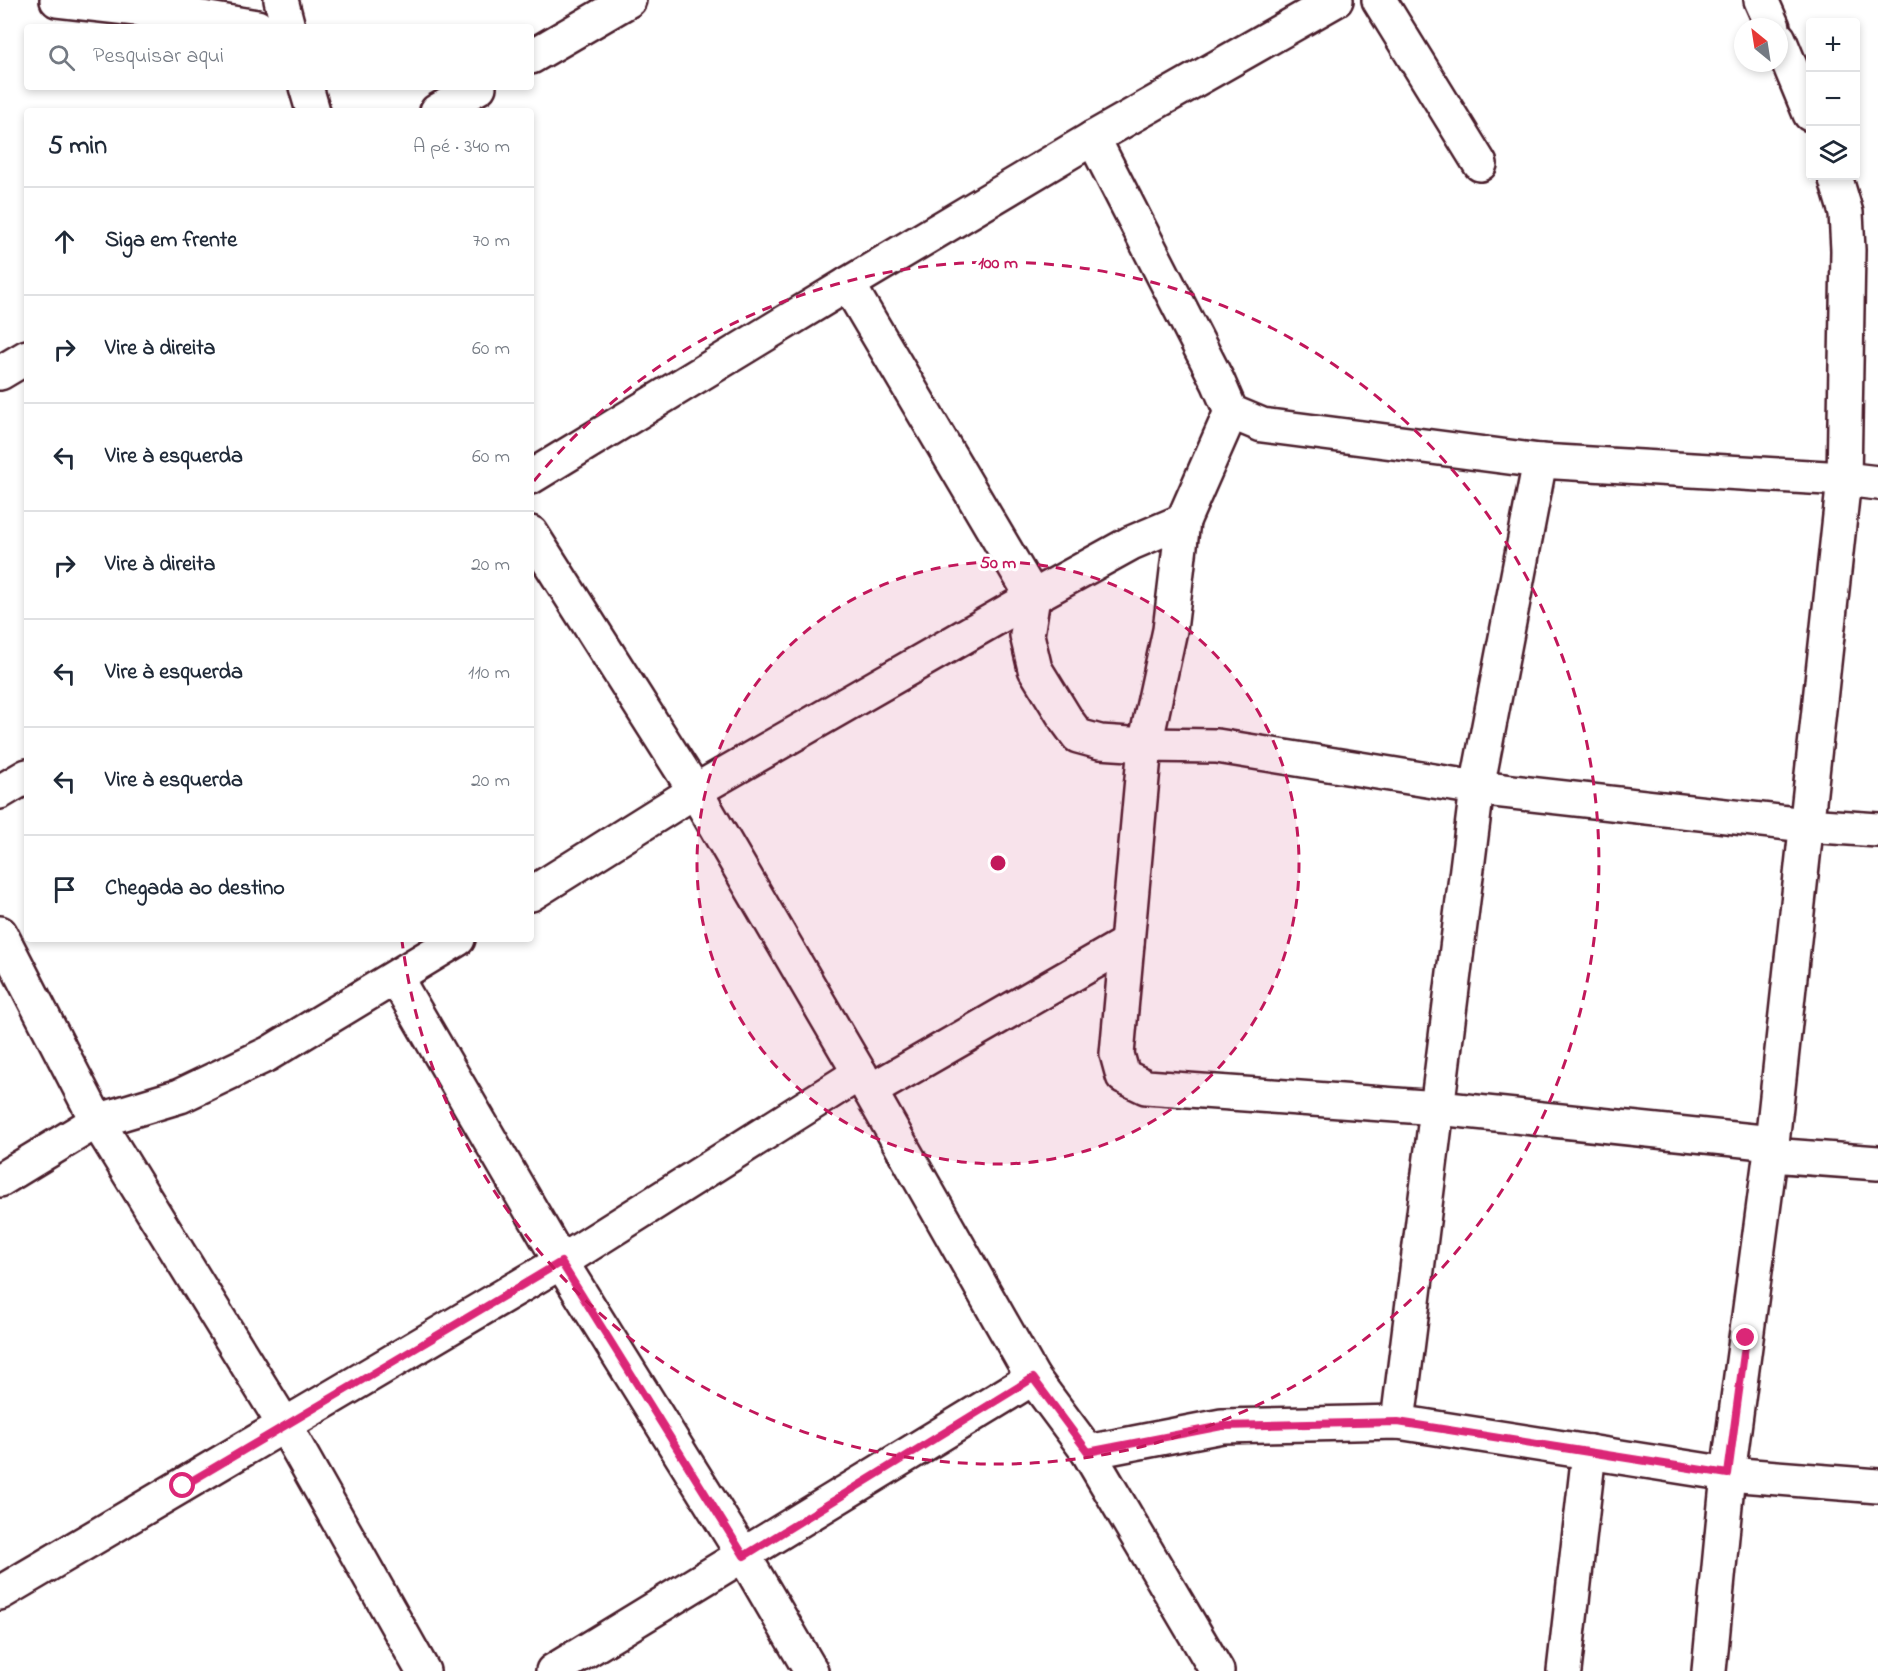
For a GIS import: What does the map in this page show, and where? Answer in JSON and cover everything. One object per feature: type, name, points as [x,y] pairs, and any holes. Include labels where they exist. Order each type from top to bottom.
[{"type":"street","points":[[57,0],[172,13],[239,24]]},
{"type":"street","points":[[281,0],[287,24]]},
{"type":"street","points":[[534,55],[629,0]]},
{"type":"street","points":[[534,475],[1093,138],[1336,0]]},
{"type":"street","points":[[1379,0],[1480,164]]},
{"type":"street","points":[[1761,0],[1769,18]]},
{"type":"street","points":[[1788,61],[1806,104]]},
{"type":"street","points":[[307,90],[312,108]]},
{"type":"street","points":[[443,108],[474,90]]},
{"type":"street","points":[[1093,138],[1218,382],[1231,412],[1262,425],[1540,461],[1878,483]]},
{"type":"street","points":[[1709,1671],[1728,1474],[1771,1149],[1844,479],[1848,250],[1846,213],[1836,180]]},
{"type":"street","points":[[848,284],[1033,597],[1028,635],[1035,669],[1078,736],[1100,742],[1217,746],[1477,788],[1806,825],[1878,830]]},
{"type":"street","points":[[0,373],[24,359]]},
{"type":"street","points":[[1231,412],[1183,521],[1170,630],[1145,745],[1117,1054],[1123,1076],[1146,1087],[1438,1108],[1878,1163]]},
{"type":"street","points":[[1398,1422],[1477,788],[1540,461]]},
{"type":"street","points":[[534,892],[695,791],[1033,597],[1131,543],[1183,521]]},
{"type":"street","points":[[534,538],[695,791],[865,1082],[1033,1378],[1088,1452],[1212,1669]]},
{"type":"street","points":[[0,792],[24,778]]},
{"type":"street","points":[[0,933],[97,1121],[285,1426],[423,1671]]},
{"type":"street","points":[[0,1180],[97,1121],[180,1095],[268,1054],[453,942]]},
{"type":"street","points":[[0,1593],[865,1082],[1127,943]]},
{"type":"street","points":[[396,978],[561,1262],[744,1556],[811,1671]]},
{"type":"street","points":[[554,1671],[1033,1378]]},
{"type":"street","points":[[1088,1452],[1222,1426],[1398,1422],[1728,1474],[1878,1486]]},
{"type":"street","points":[[1564,1671],[1589,1452]]},
{"type":"route","points":[[183,1486],[561,1262],[744,1556],[1033,1378],[1088,1452],[1222,1426],[1398,1422],[1728,1474],[1746,1338]]}]
